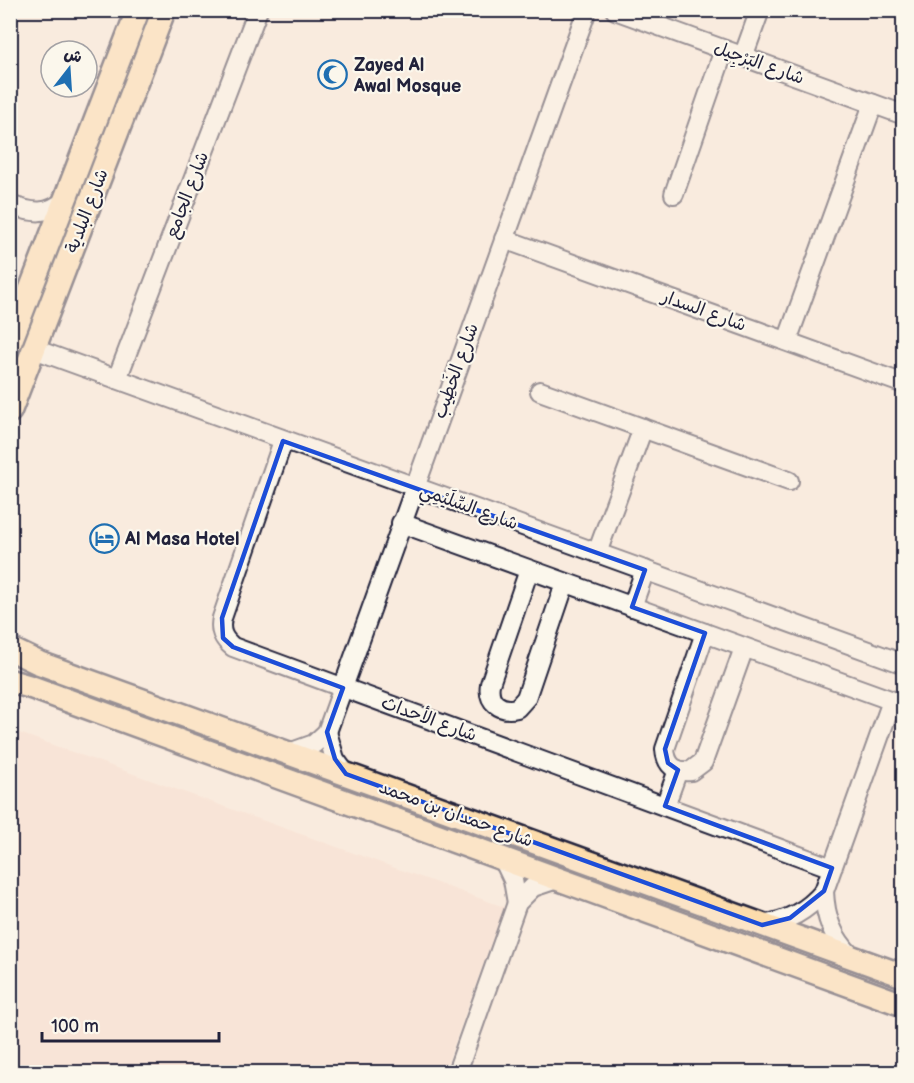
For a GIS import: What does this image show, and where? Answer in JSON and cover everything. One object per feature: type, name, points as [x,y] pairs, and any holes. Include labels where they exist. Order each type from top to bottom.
[{"type":"main road","name":"شارع البلدية","points":[[10,343],[138,10]]},
{"type":"main road","name":"شارع البلدية","points":[[10,411],[164,10]]},
{"type":"main road","name":"شارع حمدان بن محمد","points":[[10,649],[33,660],[903,976]]},
{"type":"main road","name":"شارع حمدان بن محمد","points":[[10,681],[198,747],[504,861],[903,1005]]},
{"type":"street","name":"شارع الجامع","points":[[117,379],[258,10]]},
{"type":"street","name":"شارع الخَطِيب","points":[[327,732],[587,10]]},
{"type":"street","name":"شارع البَرْجِيل","points":[[615,10],[903,115]]},
{"type":"street","points":[[743,57],[760,10]]},
{"type":"street","points":[[674,194],[724,50]]},
{"type":"street","points":[[787,341],[873,104]]},
{"type":"street","points":[[10,205],[37,213],[53,209],[66,199]]},
{"type":"street","points":[[29,212],[39,224],[47,246]]},
{"type":"street","name":"شارع السدار","points":[[504,239],[903,384]]},
{"type":"street","name":"شارع السِّلَيْمِي","points":[[34,349],[903,664]]},
{"type":"street","points":[[540,391],[789,481]]},
{"type":"street","points":[[597,553],[643,428]]},
{"type":"street","name":"شارع الأحداث","points":[[283,441],[222,618],[223,638],[233,647],[832,868]]},
{"type":"street","points":[[401,523],[898,703],[824,891],[814,902],[790,918],[762,924]]},
{"type":"street","points":[[529,570],[490,684],[492,700],[504,709],[517,708],[526,698],[566,583]]},
{"type":"street","points":[[632,607],[645,570]]},
{"type":"street","points":[[705,633],[665,749],[668,763],[678,770],[691,771],[703,762],[744,648]]},
{"type":"street","points":[[289,753],[314,744],[327,732],[335,759],[346,774]]},
{"type":"street","points":[[665,806],[678,770]]},
{"type":"street","points":[[504,861],[513,880],[517,903]]},
{"type":"street","points":[[457,1072],[517,903],[533,887],[557,879]]},
{"type":"street","points":[[824,891],[826,913],[834,934],[852,957]]},
{"type":"highlighted area","points":[[283,441],[645,570],[632,607],[705,633],[665,749],[668,763],[678,770],[665,806],[832,868],[824,891],[790,918],[762,925],[346,774],[335,759],[327,732],[343,688],[233,647],[223,638],[222,618]]},
{"type":"shaded area","points":[[11,730],[504,907],[444,1072],[11,1072]]},
{"type":"place","name":"Zayed Al Awal Mosque","points":[[333,75]]},
{"type":"place","name":"Al Masa Hotel","points":[[104,539]]}]
